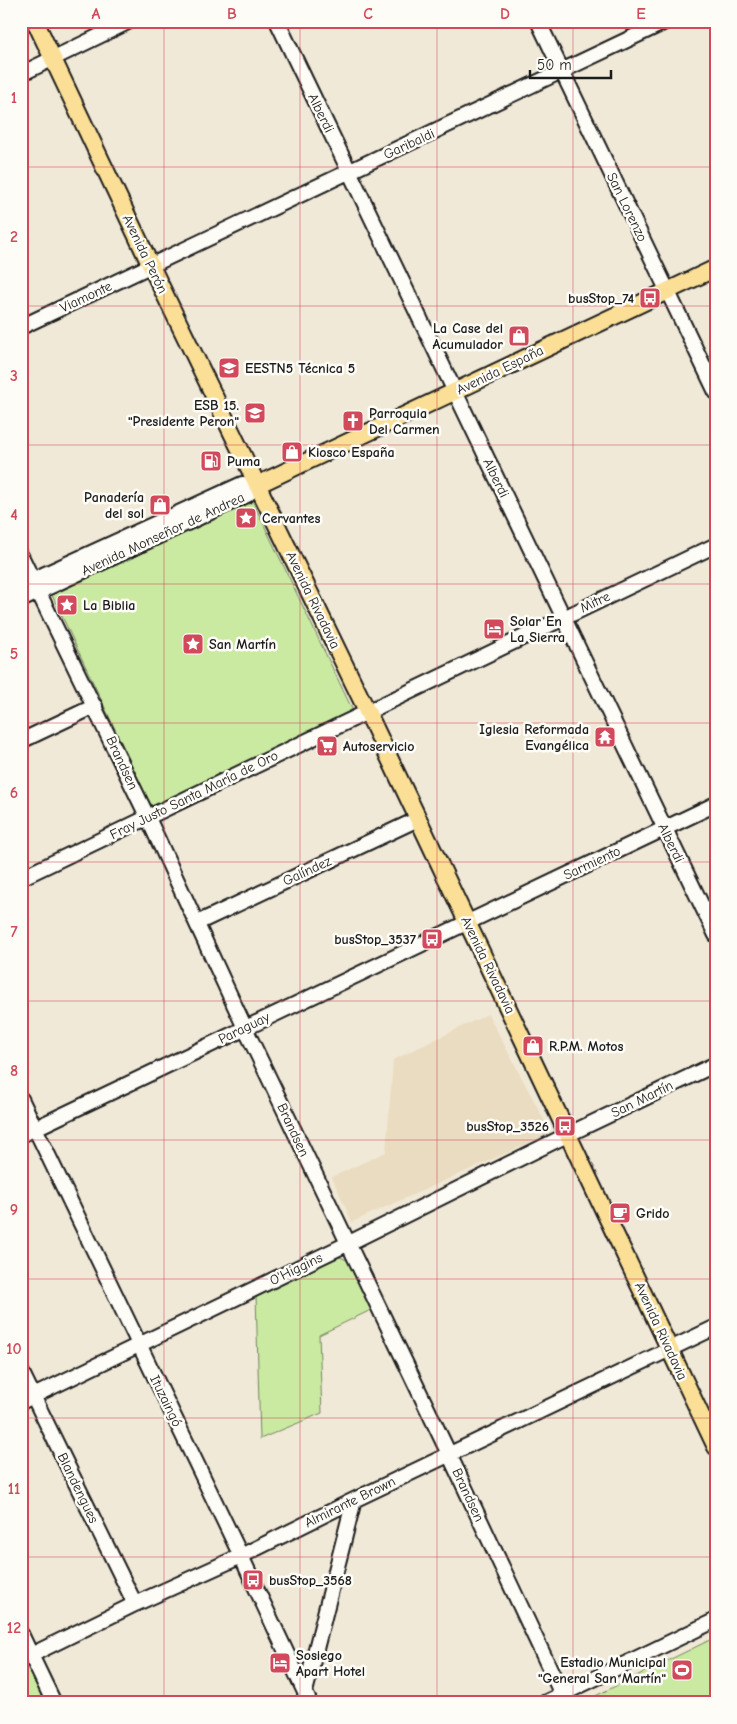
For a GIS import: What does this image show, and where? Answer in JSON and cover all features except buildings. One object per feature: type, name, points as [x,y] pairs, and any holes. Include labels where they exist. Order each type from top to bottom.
[{"type":"main road","name":"Avenida Perón","points":[[35,21],[257,485]]},
{"type":"main road","name":"Avenida España","points":[[257,485],[716,268]]},
{"type":"main road","name":"Avenida Rivadavia","points":[[257,485],[367,711],[716,1446]]},
{"type":"street","points":[[21,74],[130,21]]},
{"type":"street","name":"Alberdi","points":[[277,21],[716,935]]},
{"type":"street","name":"San Lorenzo","points":[[538,21],[716,392]]},
{"type":"street","name":"Garibaldi","points":[[151,266],[667,21]]},
{"type":"street","name":"Viamonte","points":[[21,327],[151,266]]},
{"type":"street","name":"Avenida Monseñor de Andrea","points":[[21,600],[31,586],[242,484],[257,485]]},
{"type":"street","name":"Mitre","points":[[367,711],[716,545]]},
{"type":"street","name":"Brandsen","points":[[21,556],[31,586],[94,706],[148,818],[245,1028],[564,1699]]},
{"type":"street","points":[[21,741],[94,706]]},
{"type":"street","name":"Fray Justo Santa María de Oro","points":[[21,878],[367,711]]},
{"type":"street","name":"Sarmiento","points":[[467,922],[716,804]]},
{"type":"street","name":"Galíndez","points":[[197,923],[418,819]]},
{"type":"street","name":"Paraguay","points":[[21,1135],[467,922]]},
{"type":"street","name":"San Martín","points":[[568,1134],[716,1064]]},
{"type":"street","name":"Ituzaingó","points":[[21,1099],[307,1697]]},
{"type":"street","name":"O'Higgins","points":[[27,1399],[347,1244],[568,1134]]},
{"type":"street","name":"Almirante Brown","points":[[32,1655],[716,1327]]},
{"type":"street","name":"Blandengues","points":[[21,1371],[27,1399],[135,1604]]},
{"type":"street","points":[[307,1697],[354,1500]]},
{"type":"street","points":[[544,1703],[564,1699],[716,1620]]},
{"type":"street","points":[[21,1634],[54,1703]]},
{"type":"shaded area","points":[[488,1014],[551,1133],[352,1222],[332,1177],[386,1152],[393,1060]]},
{"type":"green space","points":[[252,500],[353,711],[152,808],[52,595]]},
{"type":"green space","points":[[340,1257],[349,1261],[373,1309],[319,1335],[322,1413],[260,1439],[256,1294]]},
{"type":"green space","name":"Estadio Municipal \"General San Martín\"","points":[[716,1637],[716,1703],[581,1703]]},
{"type":"green space","points":[[21,1643],[50,1703],[21,1703]]},
{"type":"place","name":"busStop_74","points":[[650,298]]},
{"type":"place","name":"La Case del Acumulador","points":[[519,336]]},
{"type":"place","name":"EESTN5 Técnica 5","points":[[229,368]]},
{"type":"place","name":"ESB 15. \"Presidente Peron\"","points":[[255,413]]},
{"type":"place","name":"Parroquia Del Carmen","points":[[353,421]]},
{"type":"place","name":"Kiosco España","points":[[292,452]]},
{"type":"place","name":"Puma","points":[[211,461]]},
{"type":"place","name":"Panadería del sol","points":[[160,505]]},
{"type":"place","name":"Cervantes","points":[[246,518]]},
{"type":"place","name":"La Biblia","points":[[67,605]]},
{"type":"place","name":"Solar En La Sierra","points":[[494,629]]},
{"type":"place","name":"San Martín","points":[[193,644]]},
{"type":"place","name":"Iglesia Reformada Evangélica","points":[[605,737]]},
{"type":"place","name":"Autoservicio","points":[[327,746]]},
{"type":"place","name":"busStop_3537","points":[[432,939]]},
{"type":"place","name":"R.P.M. Motos","points":[[533,1046]]},
{"type":"place","name":"busStop_3526","points":[[565,1126]]},
{"type":"place","name":"Grido","points":[[620,1213]]},
{"type":"place","name":"busStop_3568","points":[[253,1580]]},
{"type":"place","name":"Sosiego Apart Hotel","points":[[280,1663]]},
{"type":"place","name":"Estadio Municipal \"General San Martín\"","points":[[682,1670]]}]
